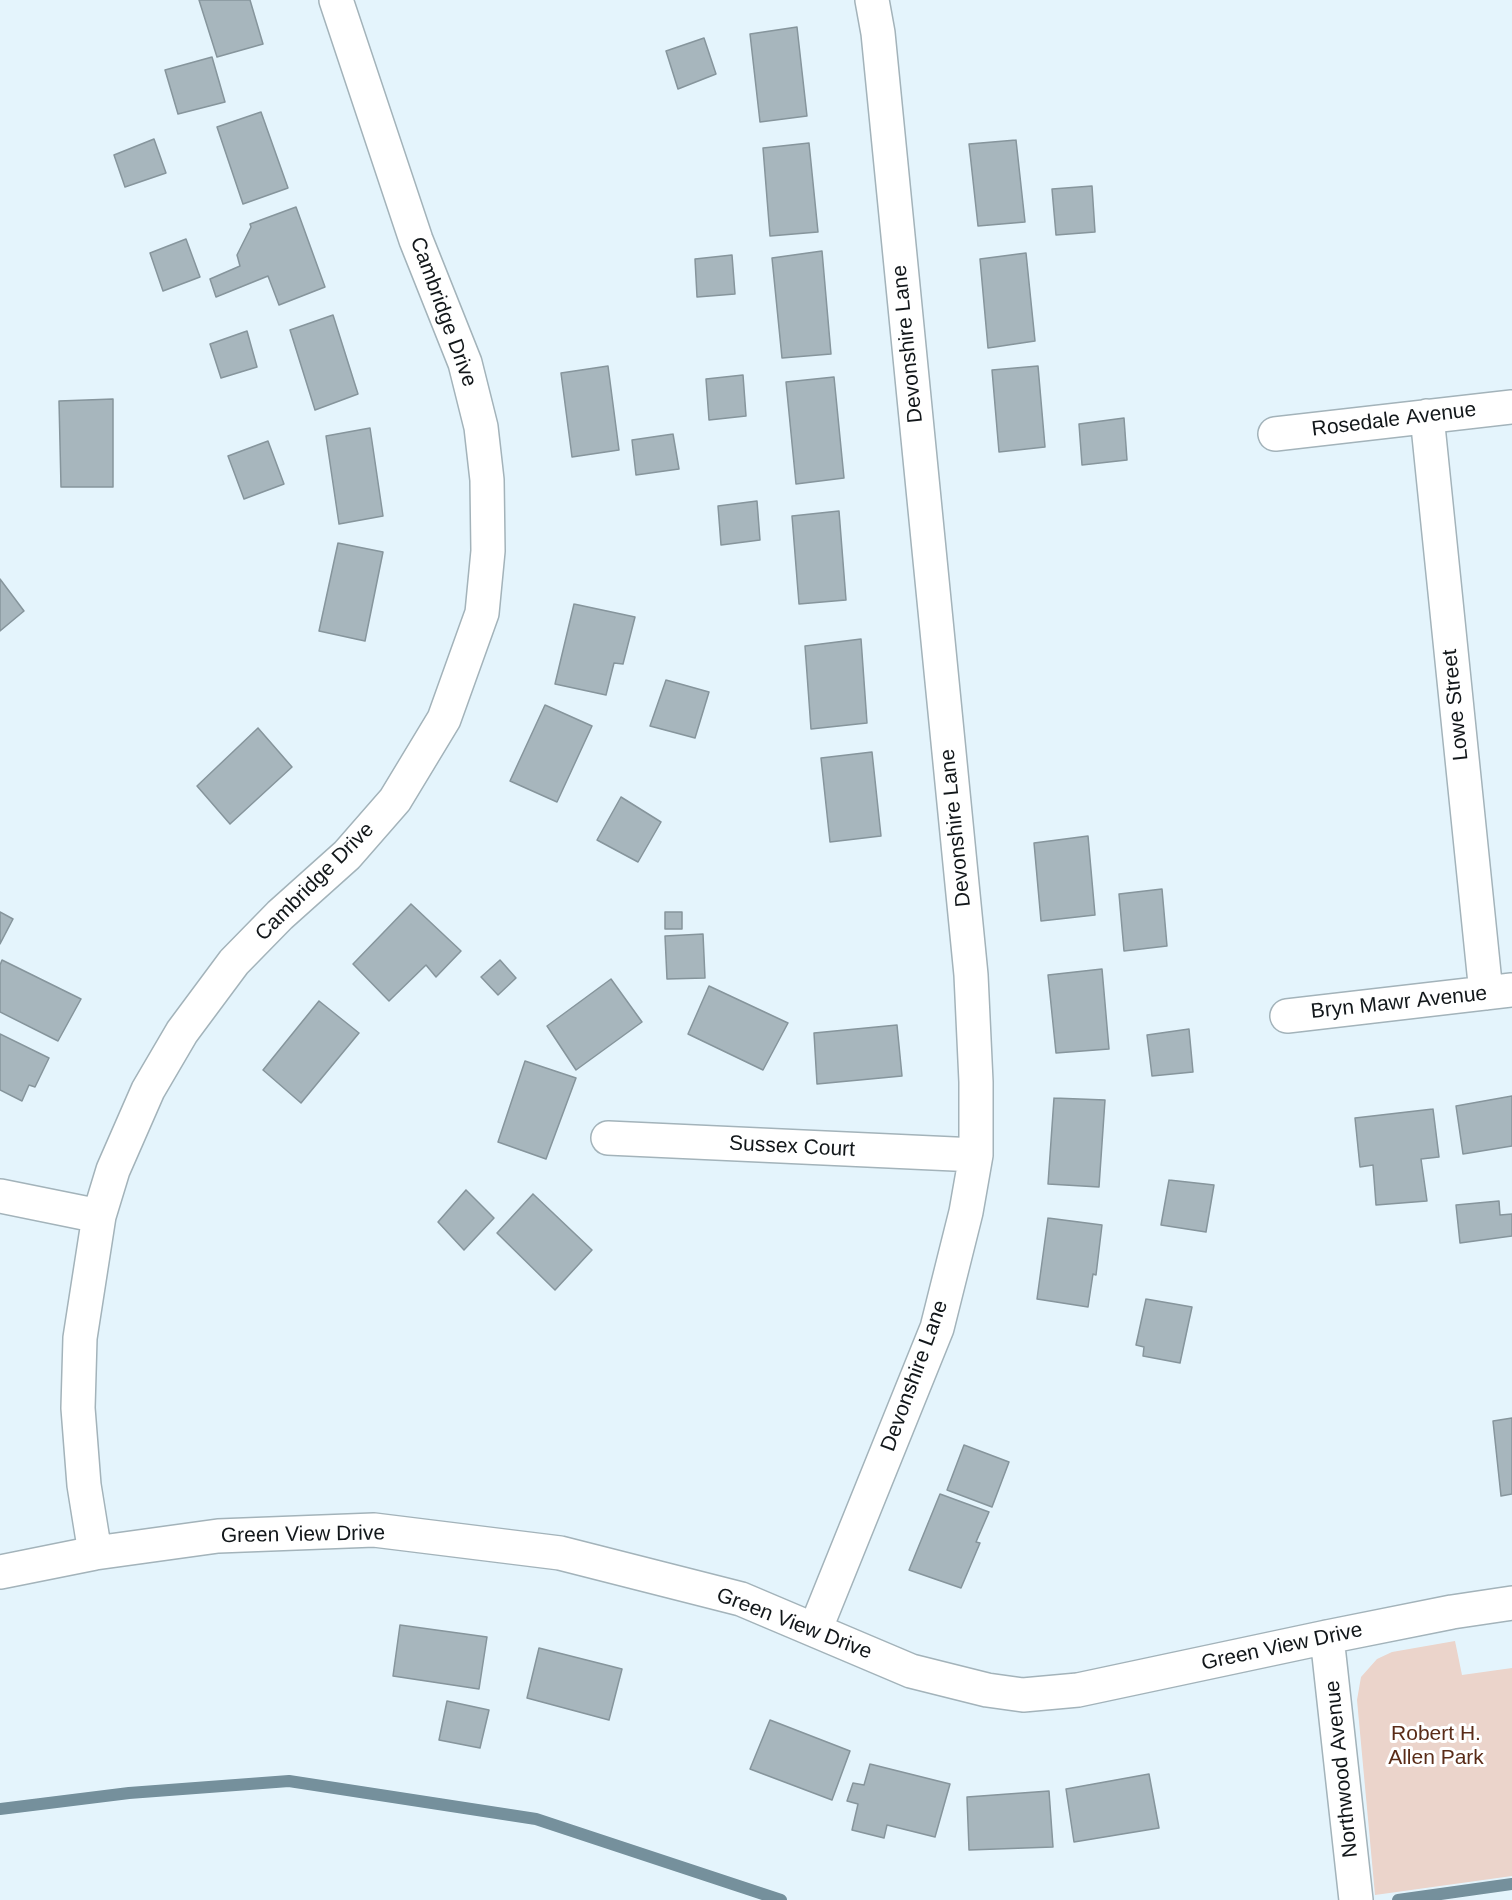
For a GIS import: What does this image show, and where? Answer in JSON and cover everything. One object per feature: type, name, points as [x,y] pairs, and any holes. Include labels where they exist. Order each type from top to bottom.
[{"type":"street","name":"Cambridge Drive","points":[[95,1553],[84,1485],[78,1408],[80,1338],[99,1216],[113,1170],[148,1090],[182,1032],[234,962],[280,915],[347,855],[394,800],[444,719],[482,613],[488,552],[487,480],[481,427],[465,363],[416,240],[336,0]]},
{"type":"street","name":"Devonshire Lane","points":[[815,1630],[937,1328],[966,1212],[976,1155],[976,1082],[971,975],[879,45],[872,0]]},
{"type":"street","name":"Rosedale Avenue","points":[[1275,434],[1512,406]]},
{"type":"street","name":"Lowe Street","points":[[1427,416],[1499,992]]},
{"type":"street","name":"Bryn Mawr Avenue","points":[[1287,1016],[1499,992]]},
{"type":"street","name":"Sussex Court","points":[[608,1138],[976,1155]]},
{"type":"street","points":[[0,1196],[99,1216]]},
{"type":"street","name":"Green View Drive","points":[[0,1572],[95,1553],[218,1536],[374,1530],[560,1552],[741,1599],[911,1671],[987,1690],[1023,1695],[1078,1690],[1327,1637],[1452,1612],[1512,1603]]},
{"type":"street","name":"Northwood Avenue","points":[[1327,1637],[1356,1900]]},
{"type":"green space","name":"Robert H. Allen Park","points":[[1455,1641],[1462,1675],[1512,1668],[1512,1876],[1375,1895],[1357,1700],[1361,1677],[1377,1659],[1392,1652]]},
{"type":"building","points":[[199,0],[250,0],[263,44],[217,57]]},
{"type":"building","points":[[797,27],[807,116],[760,122],[750,34]]},
{"type":"building","points":[[704,38],[716,74],[678,89],[666,51]]},
{"type":"building","points":[[212,57],[225,102],[178,114],[165,70]]},
{"type":"building","points":[[261,112],[288,188],[243,204],[217,127]]},
{"type":"building","points":[[154,139],[166,173],[125,187],[114,155]]},
{"type":"building","points":[[1016,140],[1025,222],[978,226],[969,144]]},
{"type":"building","points":[[809,143],[818,232],[770,236],[763,148]]},
{"type":"building","points":[[1092,186],[1095,232],[1056,235],[1052,189]]},
{"type":"building","points":[[296,207],[325,287],[279,305],[268,276],[216,297],[210,279],[240,266],[237,255],[251,227],[250,224]]},
{"type":"building","points":[[186,239],[200,277],[163,291],[150,253]]},
{"type":"building","points":[[822,251],[831,354],[782,358],[772,258]]},
{"type":"building","points":[[1026,253],[1035,341],[988,348],[980,259]]},
{"type":"building","points":[[732,255],[735,294],[697,297],[695,259]]},
{"type":"building","points":[[333,315],[358,394],[315,410],[290,330]]},
{"type":"building","points":[[247,331],[257,367],[221,378],[210,344]]},
{"type":"building","points":[[608,366],[619,450],[572,457],[561,373]]},
{"type":"building","points":[[1038,366],[1045,447],[999,452],[992,370]]},
{"type":"building","points":[[743,375],[746,416],[709,420],[706,379]]},
{"type":"building","points":[[834,377],[844,478],[796,484],[786,382]]},
{"type":"building","points":[[113,399],[113,487],[61,487],[59,401]]},
{"type":"building","points":[[1124,418],[1127,460],[1082,465],[1079,424]]},
{"type":"building","points":[[370,428],[383,516],[339,524],[326,436]]},
{"type":"building","points":[[673,434],[679,469],[636,475],[632,440]]},
{"type":"building","points":[[268,441],[284,484],[244,499],[228,456]]},
{"type":"building","points":[[757,501],[760,540],[721,545],[718,506]]},
{"type":"building","points":[[839,511],[846,600],[799,604],[792,516]]},
{"type":"building","points":[[338,543],[383,552],[365,641],[319,631]]},
{"type":"building","points":[[0,579],[24,611],[0,631]]},
{"type":"building","points":[[574,604],[635,617],[623,664],[614,663],[606,695],[555,684]]},
{"type":"building","points":[[861,639],[867,723],[811,729],[805,646]]},
{"type":"building","points":[[666,680],[709,692],[695,738],[650,726]]},
{"type":"building","points":[[545,705],[592,726],[557,802],[510,781]]},
{"type":"building","points":[[258,728],[292,767],[230,824],[197,786]]},
{"type":"building","points":[[872,752],[881,836],[830,842],[821,758]]},
{"type":"building","points":[[621,797],[661,822],[638,862],[597,840]]},
{"type":"building","points":[[1088,836],[1095,915],[1041,921],[1034,843]]},
{"type":"building","points":[[1162,889],[1167,946],[1124,951],[1119,894]]},
{"type":"building","points":[[411,904],[461,951],[436,977],[426,965],[389,1001],[353,964]]},
{"type":"building","points":[[0,912],[13,919],[0,944]]},
{"type":"building","points":[[665,912],[682,912],[682,929],[665,929]]},
{"type":"building","points":[[703,934],[705,978],[667,979],[665,936]]},
{"type":"building","points":[[2,960],[81,999],[58,1041],[0,1012],[0,965]]},
{"type":"building","points":[[500,960],[516,978],[498,995],[481,977]]},
{"type":"building","points":[[1102,969],[1109,1049],[1056,1053],[1048,975]]},
{"type":"building","points":[[611,979],[642,1022],[576,1070],[547,1026]]},
{"type":"building","points":[[709,986],[788,1023],[763,1070],[688,1034]]},
{"type":"building","points":[[319,1001],[359,1033],[301,1103],[263,1070]]},
{"type":"building","points":[[897,1025],[902,1076],[817,1084],[814,1033]]},
{"type":"building","points":[[1189,1029],[1193,1072],[1152,1076],[1147,1035]]},
{"type":"building","points":[[0,1034],[49,1058],[35,1087],[29,1085],[22,1101],[0,1090]]},
{"type":"building","points":[[525,1061],[576,1078],[546,1159],[498,1142]]},
{"type":"building","points":[[1512,1096],[1512,1146],[1463,1154],[1456,1106]]},
{"type":"building","points":[[1054,1098],[1105,1100],[1099,1187],[1048,1184]]},
{"type":"building","points":[[1433,1109],[1439,1157],[1421,1159],[1427,1201],[1376,1205],[1373,1165],[1360,1167],[1355,1118]]},
{"type":"building","points":[[1169,1180],[1214,1185],[1206,1232],[1161,1225]]},
{"type":"building","points":[[466,1190],[494,1218],[464,1250],[438,1222]]},
{"type":"building","points":[[533,1194],[592,1250],[555,1290],[497,1233]]},
{"type":"building","points":[[1499,1201],[1500,1215],[1512,1214],[1512,1236],[1460,1243],[1456,1205]]},
{"type":"building","points":[[1048,1218],[1102,1225],[1096,1275],[1093,1274],[1088,1307],[1037,1299]]},
{"type":"building","points":[[1146,1299],[1192,1307],[1180,1363],[1143,1356],[1144,1347],[1136,1345]]},
{"type":"building","points":[[1512,1418],[1512,1494],[1501,1496],[1493,1421]]},
{"type":"building","points":[[964,1445],[1009,1462],[992,1507],[947,1490]]},
{"type":"building","points":[[940,1494],[989,1512],[976,1542],[980,1543],[961,1588],[909,1570]]},
{"type":"building","points":[[400,1625],[487,1637],[479,1689],[393,1676]]},
{"type":"building","points":[[539,1648],[622,1669],[609,1720],[527,1698]]},
{"type":"building","points":[[447,1701],[489,1710],[480,1748],[439,1740]]},
{"type":"building","points":[[770,1720],[850,1751],[832,1800],[750,1769]]},
{"type":"building","points":[[870,1764],[950,1784],[935,1837],[887,1825],[884,1838],[852,1830],[858,1804],[847,1801],[853,1783],[864,1785]]},
{"type":"building","points":[[1149,1774],[1159,1828],[1074,1842],[1066,1789]]},
{"type":"building","points":[[1049,1791],[1053,1847],[969,1850],[967,1797]]},
{"type":"waterway","points":[[0,1809],[129,1793],[289,1781],[536,1819],[781,1900]]},
{"type":"waterway","points":[[1398,1900],[1512,1884]]}]
